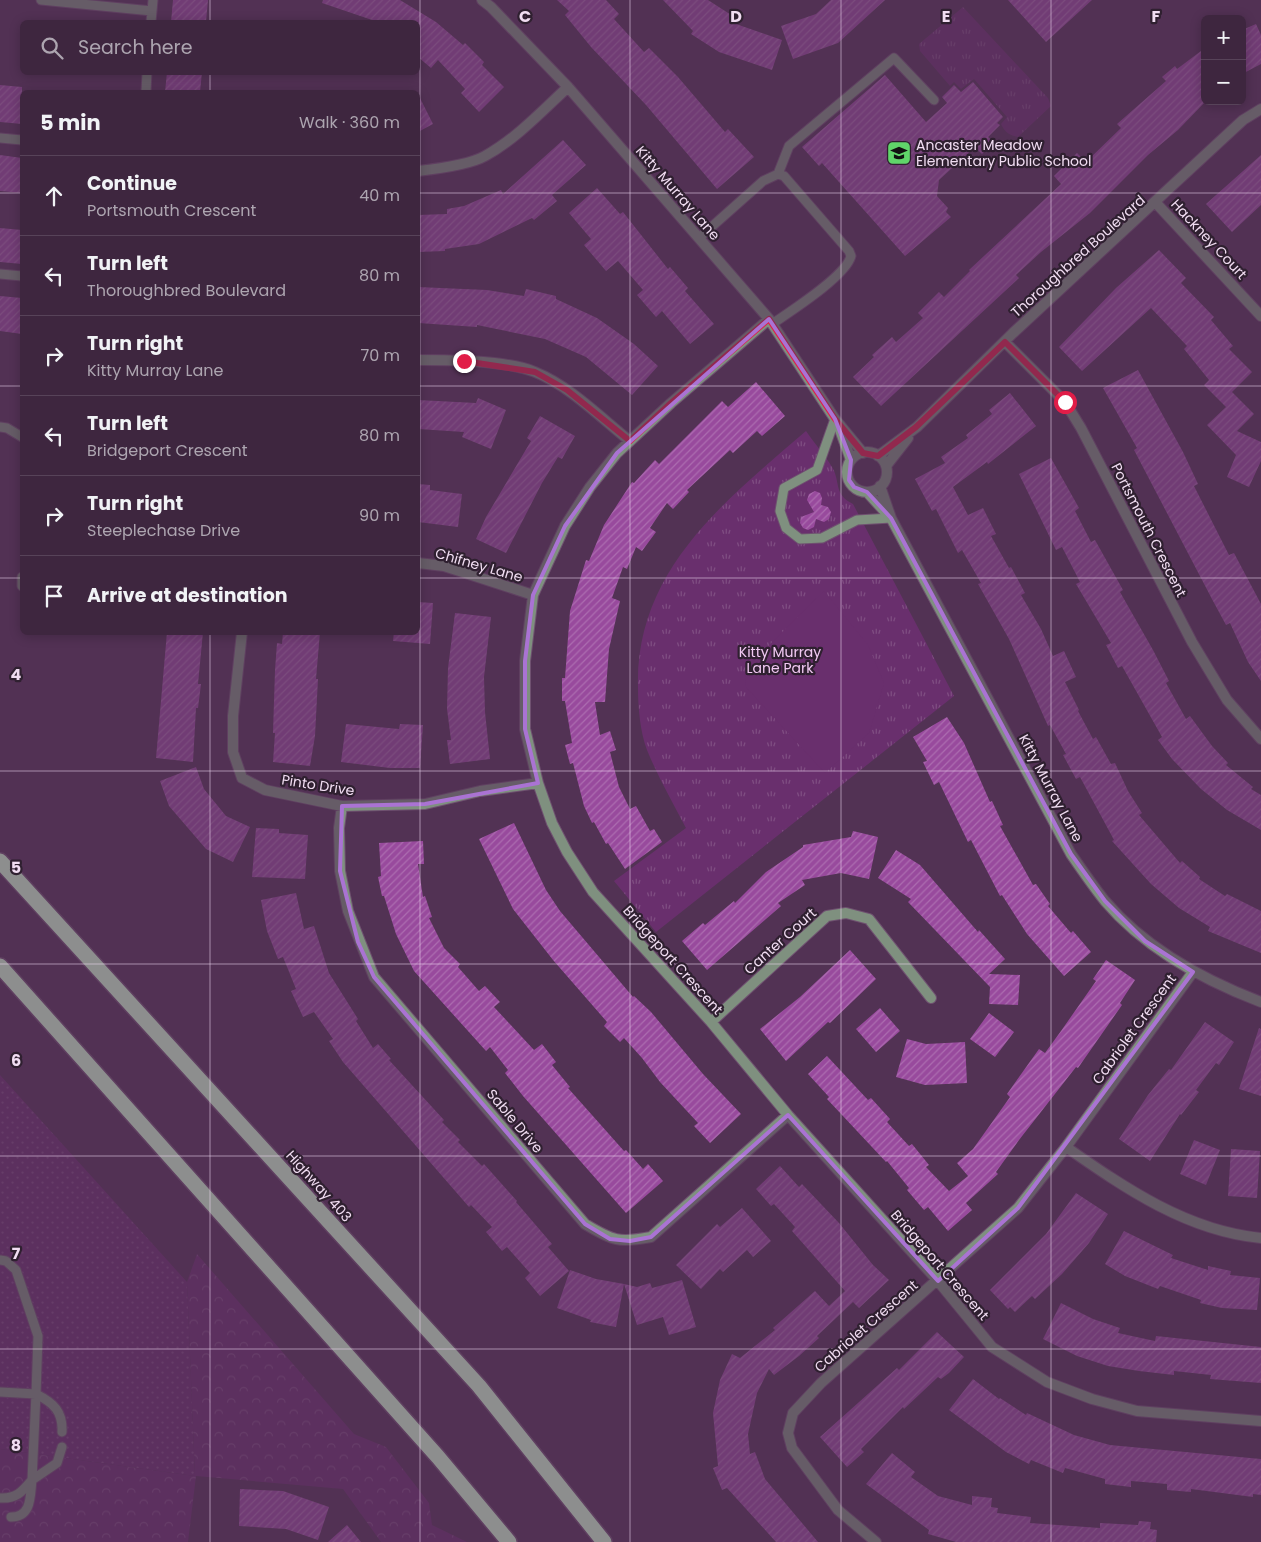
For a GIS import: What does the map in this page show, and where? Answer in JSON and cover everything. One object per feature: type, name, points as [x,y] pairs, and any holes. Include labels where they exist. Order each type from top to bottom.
[{"type":"highway","name":"Highway 403","points":[[0,861],[479,1386],[604,1542]]},
{"type":"highway","points":[[0,966],[431,1450],[509,1542]]},
{"type":"street","name":"Kitty Murray Lane","points":[[482,0],[491,6],[568,87],[771,322],[835,419],[863,453]]},
{"type":"street","points":[[420,171],[436,169],[484,157],[513,136],[568,87]]},
{"type":"street","name":"Thoroughbred Boulevard","points":[[878,456],[916,427],[1243,120],[1261,109]]},
{"type":"street","name":"Hackney Court","points":[[1156,203],[1261,316]]},
{"type":"street","name":"Bridgeport Crescent","points":[[771,322],[671,403],[617,454],[590,486],[565,526],[533,595],[525,661],[525,729],[538,783],[552,822],[567,852],[593,892],[711,1022],[788,1115],[938,1281],[992,1347],[1047,1382],[1092,1399],[1138,1411],[1261,1421]]},
{"type":"street","name":"Portsmouth Crescent","points":[[1005,342],[1065,402],[1081,428],[1192,642],[1227,700],[1261,739]]},
{"type":"street","points":[[420,360],[464,361],[535,372],[567,390],[630,441]]},
{"type":"street","name":"Kitty Murray Lane","points":[[835,419],[851,460]]},
{"type":"street","name":"Thoroughbred Boulevard","points":[[886,466],[916,427]]},
{"type":"street","points":[[863,453],[878,456],[886,466],[886,476],[880,486],[867,492],[854,487],[847,473],[851,460],[863,453]]},
{"type":"street","name":"Kitty Murray Lane","points":[[880,486],[891,518],[1071,854],[1105,901],[1145,941],[1193,972],[1261,1002]]},
{"type":"street","name":"Kitty Murray Lane","points":[[867,492],[891,518]]},
{"type":"street","name":"Chifney Lane","points":[[420,562],[444,566],[533,595]]},
{"type":"street","name":"Pinto Drive","points":[[242,635],[233,716],[233,752],[242,778],[265,790],[342,806],[425,804],[480,791],[538,783]]},
{"type":"street","name":"Sable Drive","points":[[342,806],[339,828],[340,871],[348,911],[374,976],[585,1224],[610,1239],[630,1241],[651,1237],[788,1115]]},
{"type":"street","name":"Canter Court","points":[[711,1022],[827,916],[846,913],[869,919],[931,998]]},
{"type":"street","name":"Cabriolet Crescent","points":[[876,1542],[838,1510],[792,1448],[788,1432],[793,1413],[821,1384],[1018,1208],[1066,1147],[1193,972]]},
{"type":"street","points":[[1066,1147],[1134,1194],[1188,1220],[1243,1236],[1261,1238]]},
{"type":"lane","points":[[41,0],[152,10]]},
{"type":"lane","points":[[151,20],[153,0]]},
{"type":"lane","points":[[778,174],[789,146],[894,58],[934,100]]},
{"type":"lane","points":[[146,90],[147,75]]},
{"type":"lane","points":[[0,138],[20,140]]},
{"type":"lane","points":[[699,238],[763,181],[778,174],[784,176],[851,256],[850,262],[811,297],[771,322]]},
{"type":"lane","points":[[0,274],[20,276]]},
{"type":"lane","points":[[835,419],[817,470],[784,488],[780,511],[786,528],[800,539],[822,538],[857,520],[891,518]]},
{"type":"lane","points":[[0,427],[20,437]]},
{"type":"lane","points":[[0,1260],[6,1261],[16,1270],[38,1336],[30,1503],[26,1512],[18,1517],[11,1518]]},
{"type":"lane","points":[[0,1392],[36,1394],[56,1407],[62,1419],[62,1432]]},
{"type":"lane","points":[[0,1498],[11,1498],[20,1494],[32,1480],[57,1463],[62,1446]]},
{"type":"highlighted area","points":[[769,319],[835,419],[851,460],[849,480],[854,487],[867,492],[891,518],[1071,854],[1105,901],[1145,941],[1193,972],[1018,1208],[938,1281],[788,1115],[651,1237],[630,1241],[610,1239],[585,1224],[374,977],[358,942],[340,871],[342,806],[425,804],[538,783],[525,729],[525,661],[533,595],[565,526],[617,453]]},
{"type":"green space","points":[[963,7],[1048,98],[1051,106],[1018,137],[1004,130],[1001,124],[1007,117],[974,79],[961,89],[954,82],[950,86],[920,51],[919,44]]},
{"type":"green space","name":"Kitty Murray Lane Park","points":[[806,431],[835,472],[840,492],[853,504],[954,696],[656,932],[614,881],[686,828],[651,760],[641,727],[638,687],[641,645],[652,607],[669,573],[691,541],[717,511]]},
{"type":"green space","points":[[824,591],[868,645],[884,683],[869,733],[825,773],[745,686],[746,668]]},
{"type":"green space","points":[[0,1075],[187,1282],[195,1476],[0,1449]]},
{"type":"green space","points":[[197,1254],[354,1434],[386,1447],[429,1503],[432,1525],[467,1542],[381,1542],[343,1489],[196,1476],[188,1542],[0,1542],[0,1449],[195,1476],[187,1282]]},
{"type":"building","points":[[173,0],[208,0],[206,20],[171,20]]},
{"type":"building","points":[[323,0],[400,0],[436,22],[463,45],[465,43],[484,62],[482,65],[504,87],[479,112],[461,93],[465,89],[438,60],[431,68],[420,59],[420,20],[372,20],[322,3]]},
{"type":"building","points":[[557,0],[606,0],[619,14],[614,19],[644,52],[649,48],[678,77],[725,132],[728,129],[754,157],[717,189],[646,105],[591,47],[565,15],[569,11]]},
{"type":"building","points":[[663,0],[708,0],[739,20],[736,24],[782,40],[772,70],[719,52],[691,34],[693,31]]},
{"type":"building","points":[[831,0],[885,0],[838,43],[793,59],[781,26],[816,14]]},
{"type":"building","points":[[1008,0],[1092,0],[1046,42]]},
{"type":"building","points":[[1256,24],[1261,35],[1261,64],[1246,72],[1246,60],[1246,28]]},
{"type":"building","points":[[1201,51],[1202,105],[1178,130],[1148,155],[1090,213],[1041,252],[1016,275],[1019,278],[881,406],[853,377],[874,357],[872,355],[892,337],[896,342],[923,318],[918,313],[939,292],[944,297],[969,270],[1061,184],[1054,176],[1077,153],[1086,162],[1121,128],[1117,124],[1166,81],[1162,77],[1175,66],[1177,69]]},
{"type":"building","points":[[167,75],[202,75],[200,90],[165,90]]},
{"type":"building","points":[[885,75],[926,122],[947,103],[942,97],[954,85],[961,92],[973,82],[1003,117],[997,123],[1000,125],[988,137],[994,142],[982,154],[975,147],[939,180],[937,196],[948,208],[946,212],[951,217],[905,256],[822,163],[819,166],[802,147]]},
{"type":"building","points":[[0,85],[22,87],[22,90],[20,90],[20,124],[0,122]]},
{"type":"building","points":[[420,98],[433,124],[420,131]]},
{"type":"building","points":[[563,140],[586,165],[552,195],[557,201],[534,220],[532,218],[479,244],[445,249],[445,251],[420,252],[420,215],[447,214],[447,209],[464,206],[501,190],[503,194]]},
{"type":"building","points":[[0,155],[20,158],[20,193],[0,191]]},
{"type":"building","points":[[1261,155],[1261,205],[1232,232],[1206,204]]},
{"type":"building","points":[[597,188],[620,214],[623,212],[668,269],[670,267],[688,288],[685,291],[714,324],[690,344],[662,311],[656,317],[637,295],[643,290],[618,261],[606,271],[584,245],[591,239],[569,213]]},
{"type":"building","points":[[0,228],[20,230],[20,264],[0,262]]},
{"type":"building","points":[[1159,250],[1186,278],[1181,283],[1214,317],[1211,320],[1233,346],[1229,349],[1252,372],[1232,392],[1254,414],[1237,431],[1261,442],[1261,461],[1249,487],[1227,477],[1236,455],[1207,425],[1226,407],[1204,385],[1209,380],[1184,349],[1187,346],[1151,308],[1082,371],[1059,347],[1116,288]]},
{"type":"building","points":[[420,287],[487,290],[524,296],[526,289],[556,296],[556,299],[597,318],[634,344],[658,366],[632,395],[586,357],[545,339],[477,325],[477,327],[420,323]]},
{"type":"building","points":[[0,296],[20,298],[20,334],[0,331]]},
{"type":"building","points":[[1138,370],[1183,452],[1198,484],[1194,486],[1229,555],[1234,553],[1261,604],[1261,681],[1248,662],[1230,623],[1226,625],[1213,601],[1134,450],[1137,448],[1103,388]]},
{"type":"building","points":[[756,382],[785,416],[762,436],[757,431],[733,453],[730,450],[687,490],[689,492],[673,509],[667,503],[650,528],[656,532],[642,551],[636,547],[627,569],[623,567],[612,598],[620,601],[609,649],[605,702],[595,702],[600,735],[610,731],[616,750],[610,752],[619,787],[630,809],[636,806],[650,831],[654,829],[662,842],[625,869],[608,843],[606,844],[594,822],[592,823],[584,806],[573,763],[570,764],[565,745],[572,743],[565,701],[562,701],[562,678],[565,678],[570,611],[586,560],[589,561],[604,525],[632,482],[634,483],[655,460],[659,464],[722,401],[728,407]]},
{"type":"building","points":[[1010,393],[1036,426],[988,464],[987,462],[953,487],[968,515],[983,508],[996,534],[991,536],[1025,593],[1021,595],[1041,629],[1053,656],[1064,651],[1076,677],[1065,682],[1078,711],[1093,739],[1096,737],[1111,764],[1115,763],[1128,791],[1142,813],[1139,815],[1180,863],[1182,861],[1200,877],[1199,879],[1225,896],[1227,894],[1261,911],[1261,953],[1208,931],[1210,927],[1179,908],[1151,884],[1112,841],[1114,840],[1080,777],[1076,779],[1063,755],[1066,754],[1050,725],[1048,726],[1009,639],[978,584],[981,583],[962,550],[958,553],[936,509],[932,511],[915,479],[945,463],[941,457],[968,438],[966,435],[992,414],[989,410]]},
{"type":"building","points":[[478,398],[506,410],[491,449],[462,437],[464,432],[420,429],[420,400],[476,403]]},
{"type":"building","points":[[540,416],[575,436],[562,459],[558,457],[542,483],[506,553],[476,539],[486,517],[531,441],[527,438]]},
{"type":"building","points":[[1051,458],[1079,508],[1075,511],[1091,542],[1095,540],[1123,590],[1120,592],[1153,650],[1169,681],[1166,683],[1186,719],[1190,716],[1212,746],[1228,763],[1226,765],[1253,787],[1251,789],[1261,795],[1261,830],[1227,810],[1201,789],[1172,759],[1158,740],[1162,737],[1122,666],[1118,668],[1106,645],[1111,643],[1076,584],[1080,582],[1062,547],[1056,550],[1019,474]]},
{"type":"building","points":[[420,484],[430,485],[430,490],[462,494],[458,527],[420,522]]},
{"type":"building","points":[[815,491],[820,493],[822,498],[821,505],[828,507],[831,512],[829,519],[824,522],[816,519],[814,527],[808,530],[803,528],[800,523],[801,517],[814,512],[807,500],[809,494]]},
{"type":"building","points":[[420,602],[433,603],[430,644],[393,641],[394,635],[420,635]]},
{"type":"building","points":[[455,613],[491,617],[484,677],[485,712],[490,759],[450,764],[447,740],[451,740],[447,709],[448,668]]},
{"type":"building","points":[[167,635],[203,635],[198,684],[201,684],[198,708],[196,708],[193,762],[156,758]]},
{"type":"building","points":[[283,635],[320,635],[316,679],[318,679],[315,736],[310,766],[273,762],[277,643],[282,644]]},
{"type":"building","points":[[947,717],[964,743],[990,802],[992,801],[1003,825],[1000,826],[1033,885],[1036,884],[1050,904],[1048,906],[1071,933],[1073,931],[1091,952],[1064,976],[1027,934],[1002,895],[1000,896],[971,840],[968,842],[939,782],[934,785],[923,762],[927,761],[913,737]]},
{"type":"building","points":[[346,724],[399,729],[400,724],[423,725],[420,768],[390,768],[341,762]]},
{"type":"building","points":[[196,767],[204,789],[226,816],[250,827],[233,862],[206,849],[169,806],[160,781]]},
{"type":"building","points":[[514,823],[546,890],[560,911],[633,997],[651,1012],[703,1074],[741,1114],[710,1143],[694,1126],[698,1123],[660,1082],[624,1038],[620,1042],[604,1026],[607,1022],[553,960],[513,909],[479,839]]},
{"type":"building","points":[[256,828],[279,829],[279,833],[308,835],[305,879],[252,877]]},
{"type":"building","points":[[853,831],[878,837],[869,879],[841,873],[802,880],[805,885],[778,903],[781,906],[707,970],[682,941],[703,923],[705,925],[734,901],[735,903],[766,872],[803,847],[803,845],[851,837]]},
{"type":"building","points":[[423,841],[424,864],[418,864],[423,897],[425,896],[432,917],[429,918],[444,948],[460,964],[458,967],[479,991],[485,986],[500,1002],[494,1007],[534,1050],[542,1044],[556,1062],[552,1065],[570,1087],[568,1088],[624,1151],[626,1150],[643,1169],[648,1164],[663,1181],[626,1213],[523,1096],[505,1073],[508,1070],[490,1047],[486,1051],[414,971],[396,934],[384,896],[382,896],[378,877],[381,876],[379,843]]},
{"type":"building","points":[[896,850],[920,865],[978,932],[979,930],[1005,959],[989,974],[1020,975],[1018,1005],[989,1004],[990,987],[908,902],[911,899],[878,878]]},
{"type":"building","points":[[296,893],[304,929],[314,926],[329,973],[358,1019],[356,1021],[373,1048],[378,1044],[391,1059],[389,1060],[444,1120],[442,1122],[460,1140],[458,1142],[482,1166],[484,1164],[517,1201],[552,1244],[548,1247],[569,1271],[540,1296],[525,1278],[530,1273],[507,1247],[502,1251],[486,1232],[492,1227],[471,1205],[469,1207],[343,1062],[329,1041],[333,1039],[314,1012],[303,1017],[291,991],[296,989],[283,957],[278,959],[267,931],[261,900]]},
{"type":"building","points":[[850,950],[876,979],[830,1023],[828,1022],[786,1061],[760,1029],[800,997]]},
{"type":"building","points":[[1106,960],[1135,980],[1120,1003],[1122,1005],[1078,1068],[1076,1067],[1019,1140],[996,1172],[998,1174],[966,1203],[972,1210],[948,1231],[928,1207],[924,1210],[907,1190],[909,1188],[887,1161],[827,1099],[829,1097],[808,1074],[827,1056],[868,1100],[871,1098],[890,1119],[887,1122],[909,1146],[912,1144],[929,1165],[926,1167],[949,1191],[968,1176],[957,1163],[973,1149],[1010,1097],[1007,1094],[1039,1049],[1045,1053],[1096,981],[1093,979]]},
{"type":"building","points":[[880,1008],[900,1031],[876,1052],[856,1029]]},
{"type":"building","points":[[989,1013],[1014,1032],[995,1057],[970,1039]]},
{"type":"building","points":[[1205,1022],[1234,1042],[1219,1065],[1216,1063],[1196,1090],[1199,1092],[1180,1114],[1150,1161],[1119,1139],[1148,1095],[1169,1069],[1171,1070]]},
{"type":"building","points":[[1259,1028],[1261,1029],[1261,1096],[1239,1089]]},
{"type":"building","points":[[907,1039],[926,1044],[965,1042],[967,1083],[925,1085],[896,1077]]},
{"type":"building","points":[[1194,1140],[1220,1150],[1206,1185],[1180,1174]]},
{"type":"building","points":[[1231,1149],[1260,1151],[1257,1198],[1228,1196]]},
{"type":"building","points":[[780,1166],[799,1187],[802,1184],[839,1223],[873,1265],[889,1280],[859,1308],[853,1302],[817,1336],[819,1338],[774,1375],[769,1369],[757,1393],[748,1434],[750,1454],[755,1452],[765,1479],[818,1542],[776,1542],[727,1488],[722,1490],[713,1468],[718,1466],[713,1413],[720,1380],[732,1354],[740,1358],[775,1330],[773,1328],[815,1291],[829,1306],[845,1291],[792,1231],[795,1227],[774,1204],[771,1206],[756,1189]]},
{"type":"building","points":[[1076,1193],[1108,1214],[1089,1243],[1062,1274],[1035,1299],[1032,1296],[1015,1312],[1010,1307],[1008,1309],[990,1290],[1046,1234]]},
{"type":"building","points":[[742,1208],[771,1241],[753,1257],[747,1250],[723,1272],[720,1269],[701,1289],[676,1265],[717,1224],[720,1227]]},
{"type":"building","points":[[1124,1231],[1173,1255],[1171,1258],[1208,1270],[1208,1266],[1231,1271],[1230,1275],[1260,1278],[1257,1310],[1222,1308],[1200,1303],[1201,1300],[1160,1286],[1158,1289],[1125,1276],[1105,1264]]},
{"type":"building","points":[[570,1270],[596,1279],[624,1284],[616,1327],[590,1322],[591,1320],[557,1308]]},
{"type":"building","points":[[682,1280],[696,1327],[669,1335],[663,1317],[637,1325],[624,1284],[637,1287],[650,1283],[652,1288]]},
{"type":"building","points":[[1061,1303],[1093,1319],[1120,1328],[1118,1333],[1155,1341],[1156,1336],[1261,1347],[1261,1383],[1210,1379],[1211,1375],[1174,1371],[1174,1375],[1139,1371],[1108,1366],[1077,1356],[1043,1339]]},
{"type":"building","points":[[937,1332],[964,1357],[949,1373],[941,1379],[938,1377],[904,1409],[903,1407],[861,1449],[864,1452],[847,1467],[820,1437],[897,1368],[899,1370]]},
{"type":"building","points":[[973,1379],[999,1399],[1026,1415],[1027,1413],[1074,1435],[1110,1445],[1261,1459],[1261,1495],[1253,1494],[1253,1497],[1191,1489],[1191,1492],[1167,1490],[1167,1484],[1131,1481],[1131,1487],[1105,1484],[1105,1479],[1065,1468],[1063,1473],[1031,1460],[1029,1464],[1006,1452],[949,1410]]},
{"type":"building","points":[[892,1453],[915,1472],[911,1477],[938,1496],[972,1505],[972,1496],[992,1498],[991,1507],[998,1508],[997,1513],[1031,1517],[1030,1523],[1100,1528],[1100,1523],[1138,1525],[1139,1521],[1151,1522],[1150,1529],[1157,1530],[1156,1542],[956,1542],[928,1534],[929,1530],[866,1484]]},
{"type":"building","points":[[240,1489],[283,1491],[329,1507],[318,1540],[286,1529],[239,1526]]},
{"type":"building","points":[[347,1525],[361,1542],[328,1542]]},
{"type":"place","name":"Ancaster Meadow Elementary Public School","points":[[899,153]]},
{"type":"route","points":[[464,361],[535,372],[567,390],[630,441],[671,403],[769,319],[835,419],[863,453],[872,453],[878,456],[916,427],[1005,342],[1065,402]]}]
